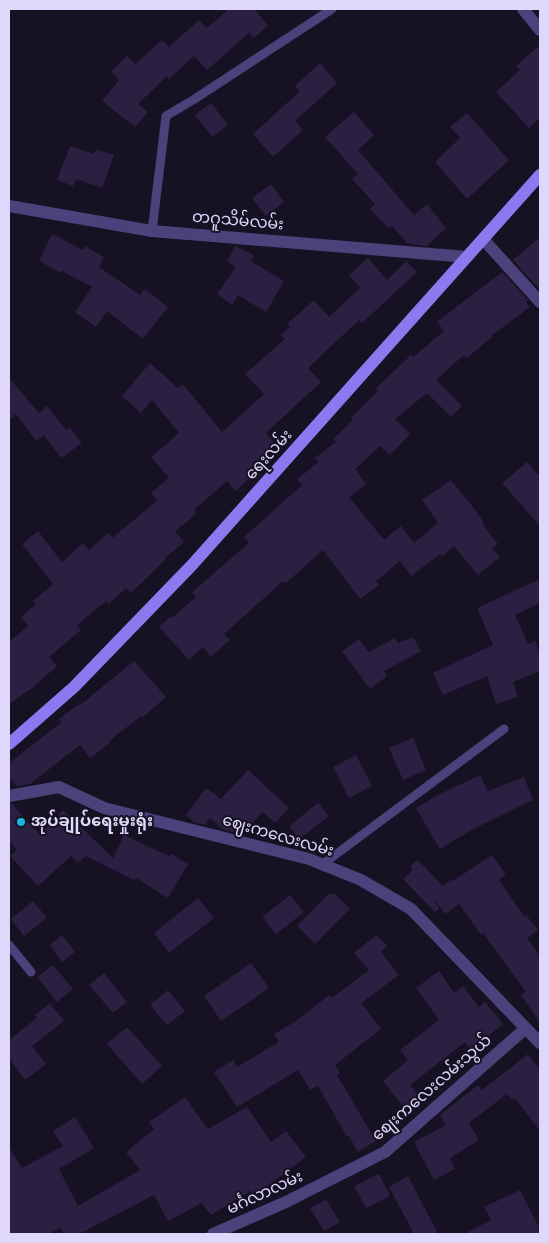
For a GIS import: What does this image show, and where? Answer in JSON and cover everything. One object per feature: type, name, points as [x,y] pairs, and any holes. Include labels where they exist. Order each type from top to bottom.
[{"type":"street","points":[[523,9],[540,30]]},
{"type":"street","name":"ရေးလမ်း","points":[[9,744],[74,687],[192,565],[540,175]]},
{"type":"street","name":"တဂူသိမ်လမ်း","points":[[9,206],[152,231],[466,257]]},
{"type":"street","points":[[483,239],[540,302]]},
{"type":"street","name":"ဈေးကလေးလမ်း","points":[[9,796],[59,787],[104,808],[300,856],[361,880],[411,909],[540,1043]]},
{"type":"street","name":"စျေးကလေးလမ်းသွယ်","points":[[329,1180],[385,1152],[526,1028]]},
{"type":"street","name":"မင်္ဂလာလမ်း","points":[[213,1234],[286,1202],[329,1180]]},
{"type":"lane","points":[[152,231],[166,116],[332,9]]},
{"type":"lane","points":[[323,864],[504,729]]},
{"type":"lane","points":[[9,945],[32,972]]},
{"type":"building","points":[[229,9],[254,9],[268,25],[254,38],[249,33],[207,70],[194,56],[169,79],[167,76],[138,104],[148,112],[135,127],[102,101],[119,80],[111,71],[127,56],[135,64],[162,40],[169,47],[199,20],[207,28]]},
{"type":"building","points":[[540,45],[540,118],[529,128],[496,92],[520,70],[516,66]]},
{"type":"building","points":[[320,63],[337,83],[295,121],[303,130],[273,157],[253,134],[300,91],[295,86]]},
{"type":"building","points":[[211,103],[228,125],[212,137],[195,115]]},
{"type":"building","points":[[354,112],[374,135],[358,150],[414,215],[427,204],[446,228],[427,246],[408,244],[392,226],[389,229],[370,209],[375,204],[352,179],[358,174],[325,137]]},
{"type":"building","points":[[467,113],[509,160],[467,199],[435,162],[460,138],[450,127]]},
{"type":"building","points":[[70,146],[94,154],[96,149],[114,155],[102,188],[76,179],[73,186],[57,180]]},
{"type":"building","points":[[271,184],[284,202],[266,216],[252,198]]},
{"type":"building","points":[[52,234],[83,250],[85,246],[104,257],[99,267],[140,295],[145,289],[168,307],[143,339],[107,311],[96,327],[75,312],[92,287],[39,261]]},
{"type":"building","points":[[540,237],[540,290],[513,260]]},
{"type":"building","points":[[235,246],[254,255],[251,261],[284,281],[266,312],[238,295],[232,305],[217,294],[236,267],[227,262]]},
{"type":"building","points":[[368,258],[387,280],[406,261],[417,272],[362,323],[359,320],[308,368],[321,382],[266,433],[276,445],[251,469],[255,474],[235,491],[227,481],[194,510],[196,512],[193,517],[175,531],[184,542],[165,558],[131,593],[126,588],[109,604],[106,601],[77,625],[81,630],[49,657],[57,666],[31,689],[9,704],[9,642],[28,626],[21,617],[36,604],[33,601],[53,584],[22,544],[38,531],[62,562],[83,543],[89,550],[108,533],[112,538],[157,501],[151,493],[169,478],[151,457],[179,433],[152,400],[141,413],[122,396],[150,363],[178,388],[183,384],[222,432],[264,394],[245,374],[285,339],[281,335],[290,326],[287,324],[314,300],[329,317],[360,288],[349,275]]},
{"type":"building","points":[[502,272],[528,300],[526,302],[530,307],[491,336],[467,358],[464,355],[436,380],[462,406],[451,417],[427,393],[395,419],[410,434],[390,455],[380,446],[355,469],[366,484],[349,497],[384,540],[401,526],[414,543],[438,523],[422,500],[451,480],[476,511],[484,523],[482,524],[498,544],[492,549],[500,557],[478,575],[454,546],[411,576],[400,561],[376,581],[379,585],[360,599],[323,550],[286,583],[283,581],[224,634],[230,640],[211,657],[203,647],[189,660],[159,627],[196,597],[192,592],[249,543],[244,537],[302,485],[297,479],[319,462],[315,458],[336,442],[333,439],[353,420],[351,418],[378,391],[376,388],[411,355],[413,357],[444,331],[437,322]]},
{"type":"building","points":[[9,378],[39,413],[47,406],[66,430],[70,428],[82,443],[61,458],[44,435],[36,441],[16,414],[9,420]]},
{"type":"building","points":[[527,462],[540,477],[540,526],[502,483]]},
{"type":"building","points":[[540,579],[540,603],[515,615],[528,644],[535,641],[540,655],[540,671],[513,682],[518,697],[496,704],[487,676],[443,695],[433,673],[493,645],[477,608]]},
{"type":"building","points":[[413,637],[421,651],[384,671],[387,676],[370,689],[342,651],[359,639],[369,652],[395,638],[398,643]]},
{"type":"building","points":[[134,661],[166,697],[90,758],[80,745],[30,784],[16,786],[9,777],[9,763],[62,722],[59,719],[80,705]]},
{"type":"building","points":[[413,738],[426,770],[403,780],[389,748]]},
{"type":"building","points":[[356,755],[372,786],[349,798],[333,767]]},
{"type":"building","points":[[248,770],[289,808],[275,823],[263,812],[241,834],[222,829],[210,818],[205,825],[194,822],[186,815],[206,788],[221,799]]},
{"type":"building","points":[[480,775],[488,791],[524,777],[533,800],[473,829],[440,849],[416,808]]},
{"type":"building","points":[[318,803],[329,816],[299,839],[289,826]]},
{"type":"building","points":[[9,804],[12,804],[40,835],[63,810],[113,858],[124,835],[169,856],[171,854],[188,864],[168,898],[136,878],[134,880],[86,856],[78,863],[71,856],[38,886],[10,856],[17,850],[9,841]]},
{"type":"building","points":[[492,855],[506,875],[499,880],[524,916],[526,915],[538,930],[527,938],[540,956],[540,1023],[521,995],[526,992],[483,933],[481,935],[459,904],[445,914],[433,897],[439,909],[435,912],[403,879],[413,870],[410,866],[418,860],[443,886]]},
{"type":"building","points":[[328,894],[335,894],[350,909],[315,944],[297,926]]},
{"type":"building","points":[[290,895],[304,912],[276,934],[262,917]]},
{"type":"building","points":[[198,898],[214,918],[169,953],[154,933]]},
{"type":"building","points":[[33,901],[47,918],[24,936],[11,919]]},
{"type":"building","points":[[62,935],[75,952],[62,962],[50,945]]},
{"type":"building","points":[[376,935],[388,946],[381,952],[399,975],[361,1003],[381,1029],[335,1065],[340,1073],[337,1075],[376,1141],[358,1152],[349,1136],[347,1137],[318,1086],[310,1090],[298,1070],[237,1107],[214,1072],[233,1060],[237,1067],[279,1042],[274,1034],[296,1021],[329,995],[332,998],[369,970],[354,953]]},
{"type":"building","points":[[251,963],[269,988],[221,1021],[204,996]]},
{"type":"building","points":[[53,965],[73,989],[57,1002],[37,977]]},
{"type":"building","points":[[439,971],[454,993],[463,986],[479,1007],[485,1002],[503,1024],[471,1050],[465,1042],[410,1085],[419,1096],[404,1108],[383,1081],[408,1060],[400,1050],[439,1020],[416,988]]},
{"type":"building","points":[[104,973],[127,1002],[113,1013],[89,985]]},
{"type":"building","points":[[168,990],[185,1011],[167,1025],[150,1005]]},
{"type":"building","points":[[50,1003],[64,1021],[32,1046],[46,1064],[25,1080],[9,1058],[9,1040],[37,1018],[35,1015]]},
{"type":"building","points":[[127,1027],[162,1066],[142,1084],[107,1044]]},
{"type":"building","points":[[528,1054],[540,1070],[540,1131],[515,1098],[512,1100],[507,1094],[469,1123],[479,1140],[450,1158],[455,1169],[434,1180],[414,1142],[446,1125],[440,1115],[478,1085],[482,1090]]},
{"type":"building","points":[[185,1097],[208,1129],[247,1107],[271,1142],[286,1131],[306,1157],[254,1196],[250,1191],[211,1215],[202,1203],[168,1221],[154,1195],[79,1234],[64,1234],[61,1228],[48,1234],[9,1234],[9,1147],[22,1168],[63,1146],[53,1131],[75,1117],[94,1148],[59,1169],[78,1206],[140,1170],[126,1152],[154,1129],[149,1122]]},
{"type":"building","points":[[379,1174],[390,1196],[366,1208],[354,1186]]},
{"type":"building","points":[[408,1176],[438,1234],[414,1234],[389,1187]]},
{"type":"building","points":[[520,1190],[540,1229],[540,1234],[464,1234],[491,1220],[484,1207]]},
{"type":"building","points":[[326,1200],[340,1222],[324,1231],[310,1208]]},
{"type":"place","name":"အုပ်ချုပ်ရေးမှုးရုံး","points":[[21,822]]}]
